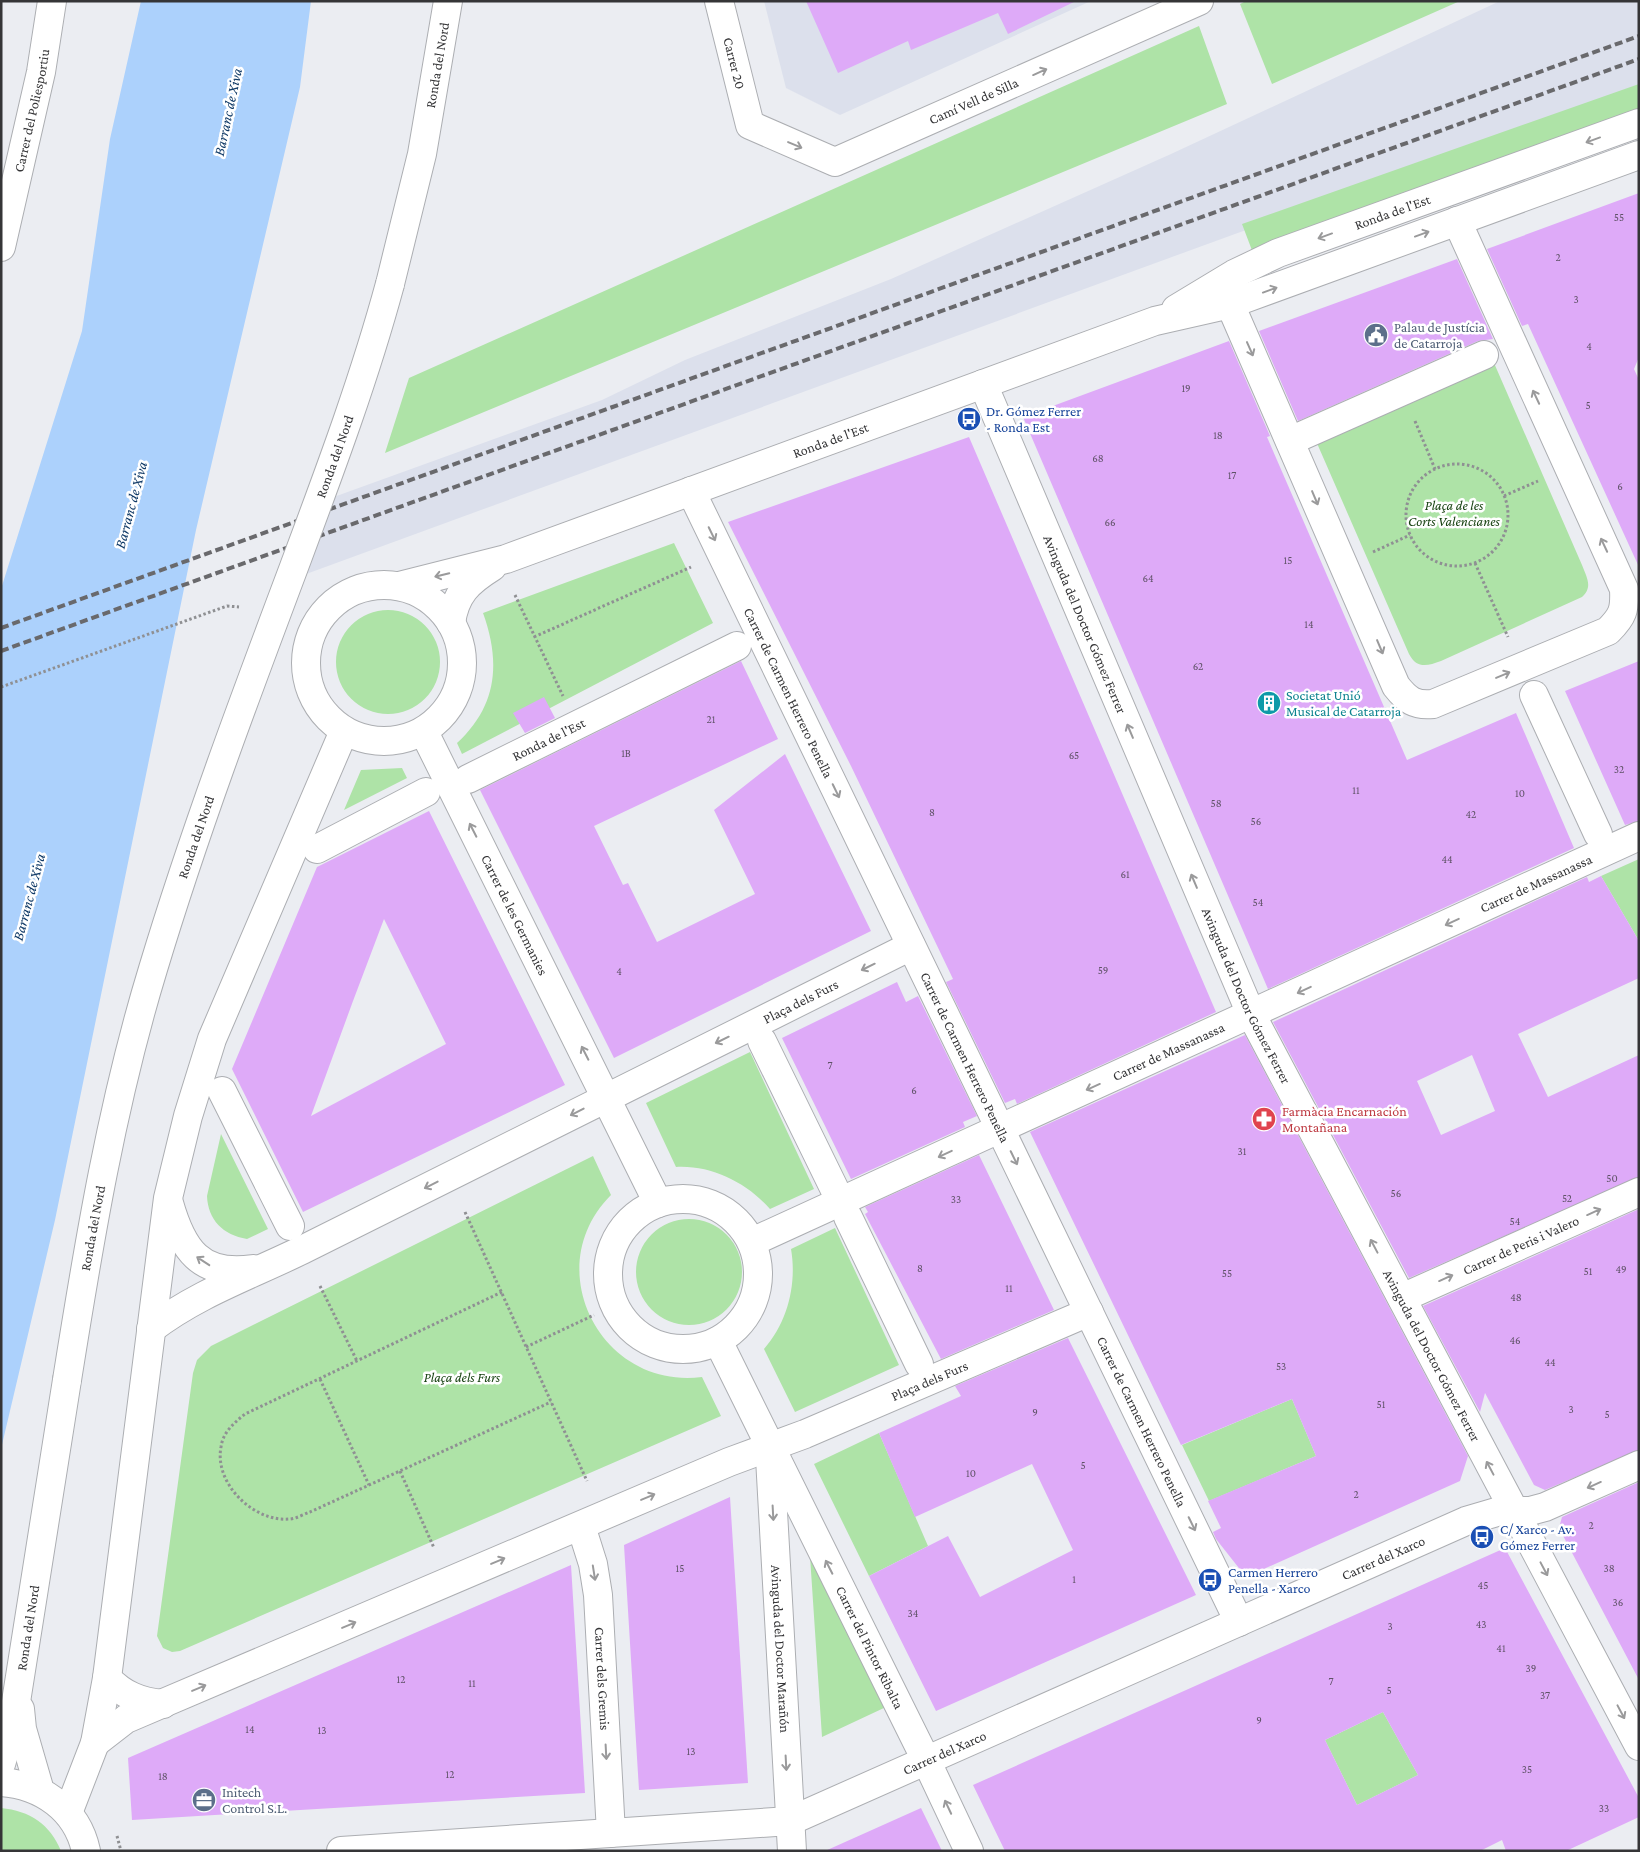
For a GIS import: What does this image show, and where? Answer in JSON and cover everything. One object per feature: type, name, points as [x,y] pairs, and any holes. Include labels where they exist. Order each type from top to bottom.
[{"type":"street","name":"Carrer del Poliesportiu","points":[[1,247],[41,72],[52,1]]},
{"type":"street","name":"Ronda del Nord","points":[[1,1764],[12,1727],[90,1240],[123,1080],[153,966],[211,792],[368,363],[390,284],[422,154],[448,1]]},
{"type":"street","name":"Carrer 20","points":[[719,1],[750,125]]},
{"type":"street","name":"Camí Vell de Silla","points":[[750,125],[835,162],[1149,12],[1199,1]]},
{"type":"street","name":"Ronda de l'Est","points":[[1155,321],[1234,274],[1278,253],[1639,123]]},
{"type":"street","name":"Ronda de l'Est","points":[[399,586],[506,559],[1155,321],[1230,304],[1639,155]]},
{"type":"street","points":[[1230,304],[1396,686],[1407,699],[1421,705],[1433,704],[1608,631],[1618,621],[1625,608],[1624,589],[1457,221]]},
{"type":"street","points":[[1290,441],[1484,355]]},
{"type":"street","name":"Avinguda del Doctor Gómez Ferrer","points":[[984,384],[1251,1014],[1639,1746]]},
{"type":"street","name":"Carrer de Carmen Herrero Penella","points":[[691,490],[1239,1622]]},
{"type":"street","name":"Ronda de l'Est","points":[[451,623],[454,604],[459,594],[487,570],[506,559]]},
{"type":"street","points":[[399,586],[417,592],[434,603],[451,623],[461,646],[462,671],[456,695],[443,716],[424,732],[404,740],[384,743],[363,740],[344,732],[326,718],[313,699],[306,678],[305,656],[310,634],[323,613],[342,596],[364,587],[399,586]]},
{"type":"street","name":"Ronda de l'Est","points":[[468,779],[737,646]]},
{"type":"street","points":[[1534,695],[1598,834]]},
{"type":"street","points":[[68,1813],[95,1743],[107,1678],[168,1198],[188,1116],[212,1039],[344,732]]},
{"type":"street","name":"Carrer de les Germanies","points":[[424,732],[607,1097]]},
{"type":"street","points":[[317,849],[426,792]]},
{"type":"street","name":"Carrer de Massanassa","points":[[752,1242],[1639,836]]},
{"type":"street","name":"Plaça dels Furs","points":[[151,1329],[174,1311],[267,1267],[911,946]]},
{"type":"street","name":"Plaça dels Furs","points":[[762,1041],[834,1188]]},
{"type":"street","points":[[222,1091],[290,1226]]},
{"type":"street","points":[[607,1097],[658,1202]]},
{"type":"street","name":"Carrer de Peris i Valero","points":[[1402,1298],[1639,1192]]},
{"type":"street","name":"Plaça dels Furs","points":[[168,1198],[175,1225],[186,1247],[201,1260],[224,1270],[267,1267]]},
{"type":"street","points":[[680,1198],[702,1201],[716,1206],[740,1224],[752,1242],[758,1264],[757,1288],[750,1309],[741,1321],[718,1341],[695,1348],[670,1348],[647,1339],[628,1324],[615,1304],[608,1280],[611,1255],[620,1233],[636,1214],[658,1202],[680,1198]]},
{"type":"street","name":"Plaça dels Furs","points":[[848,1217],[919,1364]]},
{"type":"street","name":"Plaça dels Furs","points":[[95,1743],[126,1720],[581,1526],[805,1434],[1088,1312]]},
{"type":"street","points":[[718,1341],[770,1447]]},
{"type":"street","name":"Carrer del Pintor Ribalta","points":[[770,1447],[927,1762],[969,1851]]},
{"type":"street","name":"Avinguda del Doctor Marañón","points":[[770,1447],[792,1851]]},
{"type":"street","name":"Carrer del Xarco","points":[[341,1851],[790,1821],[1466,1522],[1489,1513],[1545,1507],[1639,1465]]},
{"type":"street","name":"Carrer dels Gremis","points":[[581,1526],[593,1564],[598,1595],[611,1834]]},
{"type":"street","points":[[107,1678],[120,1691],[148,1702],[163,1704]]},
{"type":"street","name":"Ronda del Nord","points":[[17,1693],[22,1729],[40,1791]]},
{"type":"street","points":[[1,1782],[18,1783],[40,1791],[56,1800],[68,1813],[83,1839],[86,1851]]},
{"type":"path","points":[[1402,391],[1435,469]]},
{"type":"path","points":[[1458,464],[1474,466],[1489,474],[1500,486],[1504,496],[1507,502],[1509,518],[1505,534],[1496,548],[1483,560],[1466,566],[1448,566],[1432,560],[1418,549],[1410,535],[1406,517],[1408,501],[1415,486],[1426,474],[1435,469],[1458,464]]},
{"type":"path","points":[[1504,496],[1544,478]]},
{"type":"path","points":[[1366,555],[1410,535]]},
{"type":"path","points":[[1475,563],[1510,640]]},
{"type":"path","points":[[534,637],[697,564]]},
{"type":"path","points":[[515,595],[577,725]]},
{"type":"path","points":[[1,687],[227,606],[239,607]]},
{"type":"path","points":[[465,1212],[587,1482]]},
{"type":"path","points":[[320,1286],[357,1361]]},
{"type":"path","points":[[502,1292],[245,1414],[233,1423],[225,1433],[221,1447],[220,1463],[239,1500],[251,1510],[271,1518],[290,1520],[551,1402]]},
{"type":"path","points":[[526,1347],[594,1315]]},
{"type":"path","points":[[320,1379],[369,1485]]},
{"type":"path","points":[[400,1471],[434,1548]]},
{"type":"path","points":[[112,1831],[119,1837],[121,1851]]},
{"type":"shaded area","points":[[764,1],[1091,1],[840,115],[786,88]]},
{"type":"shaded area","points":[[1500,1],[1639,1],[1639,86],[298,577],[331,498],[602,400],[685,360],[891,279],[1171,154]]},
{"type":"green space","points":[[1246,1],[1460,1],[1272,84],[1240,4]]},
{"type":"green space","points":[[1199,26],[1227,104],[385,453],[409,378]]},
{"type":"green space","points":[[1639,84],[1639,113],[1253,253],[1242,224]]},
{"type":"green space","name":"Plaça de les Corts Valencianes","points":[[1494,363],[1586,574],[1588,586],[1582,597],[1441,661],[1423,665],[1415,662],[1409,654],[1316,441]]},
{"type":"green space","points":[[674,543],[713,623],[462,754],[457,743],[480,714],[488,699],[492,683],[492,649],[483,613]]},
{"type":"green space","points":[[388,610],[408,614],[417,618],[425,625],[432,633],[436,642],[440,662],[436,682],[432,691],[425,699],[417,706],[408,710],[388,714],[368,710],[359,706],[351,699],[344,691],[340,682],[336,662],[340,642],[344,633],[351,625],[359,618],[368,614]]},
{"type":"green space","points":[[402,768],[407,778],[344,810],[361,770]]},
{"type":"green space","points":[[1639,859],[1639,941],[1601,876]]},
{"type":"green space","points":[[750,1052],[814,1189],[770,1209],[751,1191],[728,1178],[703,1169],[676,1167],[646,1103]]},
{"type":"green space","points":[[221,1134],[268,1229],[247,1239],[231,1234],[218,1225],[208,1205],[207,1196]]},
{"type":"green space","name":"Plaça dels Furs","points":[[593,1156],[611,1195],[590,1224],[580,1256],[581,1288],[591,1318],[610,1344],[635,1364],[666,1376],[702,1377],[721,1416],[180,1651],[172,1652],[163,1648],[157,1636],[193,1373],[197,1360],[211,1346]]},
{"type":"green space","points":[[689,1219],[709,1223],[726,1235],[738,1252],[742,1272],[738,1292],[726,1309],[709,1321],[689,1325],[669,1321],[652,1309],[640,1292],[636,1272],[640,1252],[652,1235],[669,1223]]},
{"type":"green space","points":[[835,1228],[899,1365],[795,1412],[764,1349],[779,1327],[789,1302],[793,1275],[791,1249]]},
{"type":"green space","points":[[1292,1399],[1316,1456],[1209,1501],[1182,1445]]},
{"type":"green space","points":[[879,1433],[928,1546],[869,1576],[814,1464]]},
{"type":"green space","points":[[810,1556],[886,1707],[822,1737]]},
{"type":"green space","points":[[1383,1712],[1418,1775],[1357,1805],[1325,1740]]},
{"type":"green space","points":[[1,1808],[21,1812],[38,1820],[51,1833],[61,1851],[1,1851]]},
{"type":"water","name":"Barranc de Xiva","points":[[141,1],[311,1],[300,87],[196,530],[55,1220],[1,1449],[1,589],[82,331],[110,139]]},
{"type":"building","points":[[806,1],[1076,1],[1008,34],[998,13],[911,50],[908,41],[838,73]]},
{"type":"building","points":[[1639,193],[1639,357],[1634,369],[1639,380],[1639,567],[1528,324],[1522,326],[1487,249]]},
{"type":"building","name":"Palau de Justícia de Catarroja","points":[[1457,259],[1493,339],[1478,341],[1298,421],[1259,331]]},
{"type":"building","points":[[1229,341],[1270,436],[1267,437],[1407,760],[1516,713],[1574,848],[1268,989],[1023,417]]},
{"type":"building","points":[[969,437],[1216,1012],[1017,1104],[1015,1099],[1005,1103],[946,982],[953,979],[851,766],[728,522]]},
{"type":"building","points":[[741,661],[778,739],[594,826],[623,885],[628,883],[657,942],[755,894],[714,810],[785,754],[871,931],[614,1058],[480,790]]},
{"type":"building","points":[[1639,661],[1639,821],[1625,825],[1565,691]]},
{"type":"building","points":[[544,697],[555,718],[525,733],[513,713]]},
{"type":"building","points":[[429,811],[565,1085],[303,1212],[232,1069],[317,867]],"holes":[[[384,919],[446,1044],[311,1116]]]},
{"type":"building","points":[[1601,876],[1639,941],[1639,978],[1518,1034],[1548,1097],[1639,1055],[1639,1177],[1409,1278],[1273,1022],[1587,877],[1589,882]],"holes":[[[1472,1055],[1495,1111],[1441,1135],[1417,1081]]]},
{"type":"building","points":[[897,982],[906,1002],[918,996],[977,1116],[963,1122],[965,1127],[851,1179],[782,1038]]},
{"type":"building","points":[[1245,1035],[1468,1456],[1460,1481],[1246,1577],[1216,1539],[1213,1532],[1221,1528],[1208,1501],[1316,1456],[1292,1399],[1181,1445],[1030,1132]]},
{"type":"building","points":[[979,1155],[1054,1310],[941,1359],[865,1214],[868,1212],[865,1207]]},
{"type":"building","points":[[1639,1209],[1639,1450],[1545,1490],[1534,1485],[1485,1393],[1480,1412],[1423,1306]]},
{"type":"building","points":[[1068,1338],[1196,1595],[936,1711],[869,1576],[948,1536],[980,1597],[1073,1550],[1032,1464],[915,1517],[879,1433],[961,1396],[955,1386]]},
{"type":"building","points":[[1639,1482],[1639,1680],[1559,1528],[1562,1517]]},
{"type":"building","points":[[730,1497],[748,1783],[639,1790],[624,1545]]},
{"type":"building","points":[[1505,1548],[1639,1798],[1639,1817],[1566,1851],[1506,1851],[1502,1840],[1480,1851],[1005,1851],[973,1785]],"holes":[[[1383,1712],[1418,1775],[1357,1805],[1325,1740]]]},
{"type":"building","points":[[571,1565],[585,1793],[132,1820],[128,1758]]},
{"type":"building","points":[[921,1808],[942,1851],[825,1851]]},
{"type":"railway","points":[[1,628],[1639,36]]},
{"type":"railway","points":[[1,651],[1639,59]]},
{"type":"place","name":"Palau de Justícia de Catarroja","points":[[1376,335]]},
{"type":"place","name":"Dr. Gómez Ferrer - Ronda Est","points":[[969,419]]},
{"type":"place","name":"Societat Unió Musical de Catarroja","points":[[1269,703]]},
{"type":"place","name":"Farmàcia Encarnación Montañana","points":[[1264,1119]]},
{"type":"place","name":"C/ Xarco - Av. Gómez Ferrer","points":[[1482,1537]]},
{"type":"place","name":"Carmen Herrero Penella - Xarco","points":[[1210,1580]]},
{"type":"place","name":"Initech Control S.L.","points":[[204,1800]]}]
